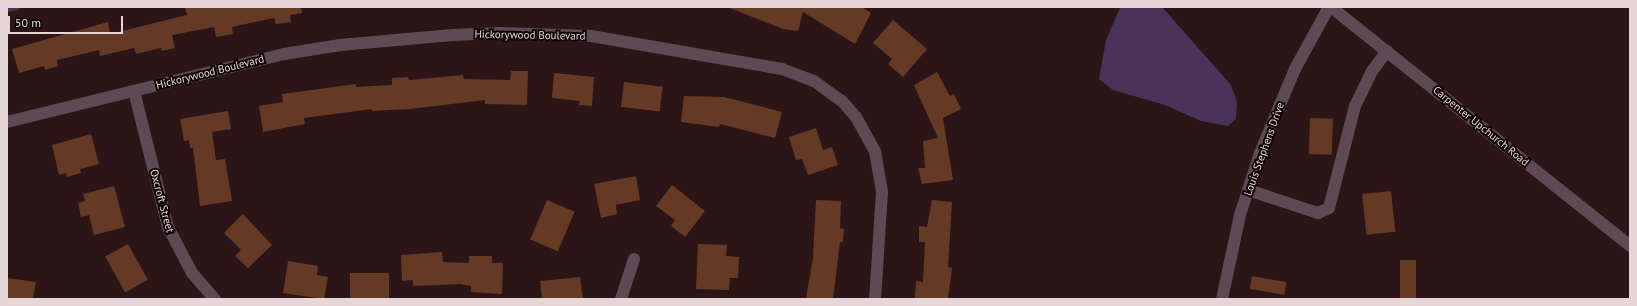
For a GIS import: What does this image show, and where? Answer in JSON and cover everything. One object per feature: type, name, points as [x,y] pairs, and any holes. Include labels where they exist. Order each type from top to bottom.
[{"type":"street","name":"Carpenter Upchurch Road","points":[[1330,7],[1630,246]]},
{"type":"street","name":"Louis Stephens Drive","points":[[1222,299],[1248,190],[1281,100],[1330,7]]},
{"type":"street","name":"Hickorywood Boulevard","points":[[7,122],[321,48],[499,33],[591,36],[782,69],[814,81],[842,101],[856,117],[875,151],[882,192],[875,299]]},
{"type":"street","points":[[1248,190],[1318,213],[1329,208],[1355,106],[1372,71],[1387,51]]},
{"type":"street","name":"Oxcroft Street","points":[[134,91],[174,243],[192,273],[216,299]]},
{"type":"street","points":[[621,299],[634,259]]},
{"type":"shaded area","points":[[1162,7],[1231,85],[1237,102],[1236,119],[1228,126],[1201,121],[1165,105],[1113,90],[1099,79],[1106,40],[1120,8]]},
{"type":"building","points":[[185,7],[301,7],[302,13],[290,15],[291,22],[276,24],[274,18],[232,27],[233,34],[216,37],[214,27],[172,35],[175,48],[162,51],[161,48],[136,54],[134,48],[100,56],[99,50],[57,60],[58,66],[45,70],[44,66],[19,73],[12,49],[108,22],[110,34],[187,15]]},
{"type":"building","points":[[727,7],[862,7],[871,13],[855,44],[803,12],[798,31],[783,29]]},
{"type":"building","points":[[893,20],[927,49],[903,77],[888,64],[892,59],[873,43]]},
{"type":"building","points":[[511,71],[528,71],[527,105],[485,104],[485,100],[410,109],[372,111],[372,109],[304,118],[305,124],[263,132],[259,106],[283,102],[282,94],[356,84],[356,87],[392,85],[392,78],[408,77],[409,80],[463,75],[464,79],[510,80]]},
{"type":"building","points":[[937,72],[950,96],[954,94],[961,109],[943,118],[953,180],[922,184],[918,168],[925,168],[923,141],[938,138],[914,85]]},
{"type":"building","points":[[554,73],[594,77],[592,106],[579,105],[580,101],[552,98]]},
{"type":"building","points":[[624,82],[663,87],[660,112],[621,107]]},
{"type":"building","points":[[684,96],[724,97],[782,112],[775,138],[720,124],[719,127],[681,122]]},
{"type":"building","points":[[228,111],[231,129],[212,132],[216,160],[225,159],[232,201],[200,206],[193,148],[190,148],[189,140],[184,141],[180,119]]},
{"type":"building","points":[[1310,118],[1333,119],[1332,155],[1309,154]]},
{"type":"building","points":[[816,128],[823,150],[832,147],[838,165],[808,175],[802,159],[796,160],[789,137]]},
{"type":"building","points":[[91,134],[99,164],[80,169],[81,173],[67,177],[66,173],[59,175],[52,145]]},
{"type":"building","points":[[636,176],[640,200],[616,205],[617,214],[601,218],[594,184]]},
{"type":"building","points":[[672,185],[705,211],[685,237],[671,226],[675,220],[656,206]]},
{"type":"building","points":[[114,186],[125,227],[94,235],[89,215],[81,217],[78,203],[85,201],[83,194]]},
{"type":"building","points":[[1391,191],[1395,232],[1366,235],[1362,194]]},
{"type":"building","points":[[547,200],[575,212],[558,251],[530,240]]},
{"type":"building","points":[[816,200],[841,201],[840,228],[844,229],[843,242],[840,242],[833,299],[806,298],[813,258]]},
{"type":"building","points":[[932,200],[952,202],[948,267],[952,268],[948,299],[915,298],[916,281],[923,282],[925,242],[919,242],[919,226],[927,227]]},
{"type":"building","points":[[243,214],[272,245],[248,268],[235,256],[241,250],[224,233]]},
{"type":"building","points":[[128,244],[148,280],[125,292],[105,257]]},
{"type":"building","points":[[698,244],[727,245],[726,256],[739,257],[738,278],[730,278],[729,290],[696,289]]},
{"type":"building","points":[[442,252],[443,262],[469,263],[469,256],[492,256],[492,263],[503,263],[502,294],[471,292],[471,286],[460,284],[413,286],[413,280],[402,281],[401,255]]},
{"type":"building","points":[[1400,260],[1416,260],[1416,299],[1400,299]]},
{"type":"building","points":[[288,261],[318,266],[317,275],[328,277],[324,299],[283,293]]},
{"type":"building","points":[[350,273],[389,273],[389,299],[350,299]]},
{"type":"building","points":[[1252,276],[1286,282],[1284,295],[1250,289]]},
{"type":"building","points":[[580,277],[583,299],[542,299],[540,281]]},
{"type":"building","points":[[7,278],[36,282],[33,299],[7,299]]},
{"type":"waterway","points":[[7,9],[17,7]]}]
